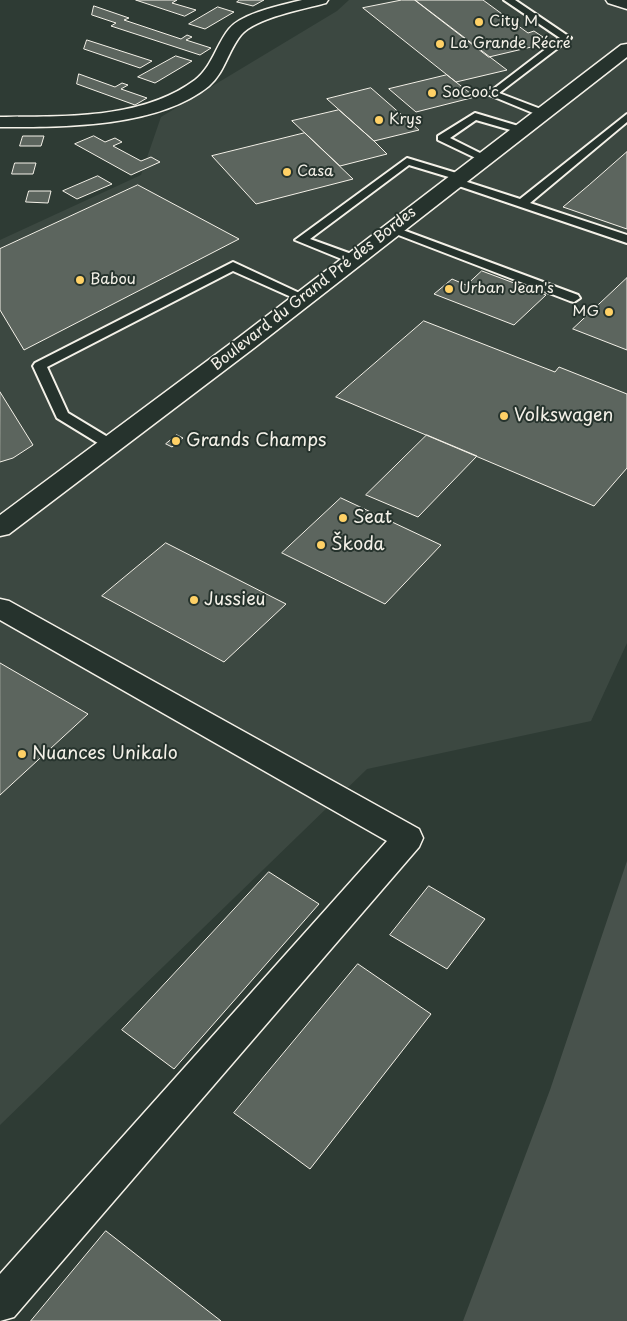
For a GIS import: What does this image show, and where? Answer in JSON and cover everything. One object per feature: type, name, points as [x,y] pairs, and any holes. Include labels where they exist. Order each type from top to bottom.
[{"type":"street","points":[[0,122],[62,121],[124,115],[169,102],[205,81],[224,53],[236,30],[269,14],[320,0]]},
{"type":"street","points":[[614,0],[627,4]]},
{"type":"street","name":"Boulevard du Grand Pré des Bordes","points":[[0,528],[627,49]]},
{"type":"street","points":[[0,608],[408,838],[0,1303]]},
{"type":"lane","points":[[509,0],[566,38],[492,94],[542,113]]},
{"type":"lane","points":[[484,159],[442,138],[475,116],[521,130]]},
{"type":"lane","points":[[522,203],[627,117]]},
{"type":"lane","points":[[353,259],[302,240],[407,161],[627,239]]},
{"type":"lane","points":[[392,229],[574,298]]},
{"type":"lane","points":[[110,445],[62,415],[40,366],[233,266],[302,298]]},
{"type":"shaded area","points":[[349,0],[627,0],[627,643],[591,721],[367,769],[0,1125],[0,240],[141,175],[161,117],[337,11]]},
{"type":"shaded area","points":[[627,861],[627,1321],[463,1321],[550,1090]]},
{"type":"building","points":[[136,0],[177,0],[172,3],[196,10],[185,16]]},
{"type":"building","points":[[240,0],[264,0],[253,6],[237,2]]},
{"type":"building","name":"La Grande Récré","points":[[402,0],[415,0],[507,70],[456,82],[363,8]]},
{"type":"building","name":"City M","points":[[415,0],[483,0],[528,33],[534,31],[543,37],[536,39],[544,44],[489,57]]},
{"type":"building","points":[[94,6],[129,18],[124,20],[181,39],[187,35],[192,37],[186,40],[211,48],[200,55],[111,26],[116,23],[92,15]]},
{"type":"building","points":[[218,7],[234,12],[205,29],[189,24]]},
{"type":"building","points":[[87,40],[152,61],[140,68],[84,49]]},
{"type":"building","points":[[176,56],[192,61],[155,83],[138,77]]},
{"type":"building","points":[[79,74],[115,87],[122,83],[128,85],[121,89],[147,98],[135,105],[77,84]]},
{"type":"building","name":"SoCoo'c","points":[[447,75],[475,97],[416,112],[389,89]]},
{"type":"building","name":"Krys","points":[[371,88],[419,130],[374,141],[327,99]]},
{"type":"building","points":[[339,110],[387,154],[340,166],[292,121]]},
{"type":"building","name":"Casa","points":[[305,133],[353,179],[256,204],[212,156]]},
{"type":"building","points":[[23,136],[44,136],[41,146],[20,146]]},
{"type":"building","points":[[94,136],[105,142],[115,138],[122,142],[113,146],[141,161],[151,157],[160,162],[131,175],[75,144]]},
{"type":"building","points":[[627,152],[627,229],[563,207],[589,185]]},
{"type":"building","points":[[15,163],[36,163],[33,174],[12,174]]},
{"type":"building","points":[[98,176],[112,184],[77,199],[63,191]]},
{"type":"building","name":"Babou","points":[[138,185],[239,239],[24,350],[0,310],[0,249]]},
{"type":"building","points":[[29,191],[51,191],[48,203],[26,202]]},
{"type":"building","points":[[482,271],[546,295],[514,325],[434,294],[452,279],[466,285]]},
{"type":"building","points":[[627,278],[627,350],[573,329]]},
{"type":"building","name":"Volkswagen","points":[[424,321],[555,372],[559,367],[627,394],[627,468],[594,506],[336,397]]},
{"type":"building","points":[[0,392],[33,445],[13,458],[0,462]]},
{"type":"building","points":[[177,435],[183,438],[172,447],[166,444]]},
{"type":"building","points":[[427,435],[477,456],[418,517],[366,495]]},
{"type":"building","points":[[341,498],[441,545],[385,604],[282,553]]},
{"type":"building","name":"Jussieu","points":[[166,543],[286,604],[224,662],[102,596]]},
{"type":"building","name":"Nuances Unikalo","points":[[0,663],[88,714],[0,795]]},
{"type":"building","points":[[269,872],[319,904],[174,1069],[122,1030]]},
{"type":"building","points":[[429,886],[485,919],[447,969],[390,935]]},
{"type":"building","points":[[358,964],[431,1014],[310,1169],[234,1113]]},
{"type":"building","points":[[106,1231],[221,1321],[31,1321]]},
{"type":"place","name":"City M","points":[[479,22]]},
{"type":"place","name":"La Grande Récré","points":[[440,44]]},
{"type":"place","name":"SoCoo'c","points":[[432,93]]},
{"type":"place","name":"Krys","points":[[379,120]]},
{"type":"place","name":"Casa","points":[[287,172]]},
{"type":"place","name":"Babou","points":[[80,280]]},
{"type":"place","name":"Urban Jean's","points":[[449,289]]},
{"type":"place","name":"MG","points":[[609,312]]},
{"type":"place","name":"Volkswagen","points":[[504,416]]},
{"type":"place","name":"Grands Champs","points":[[176,441]]},
{"type":"place","name":"Seat","points":[[343,518]]},
{"type":"place","name":"Škoda","points":[[321,545]]},
{"type":"place","name":"Jussieu","points":[[194,600]]},
{"type":"place","name":"Nuances Unikalo","points":[[22,754]]}]
